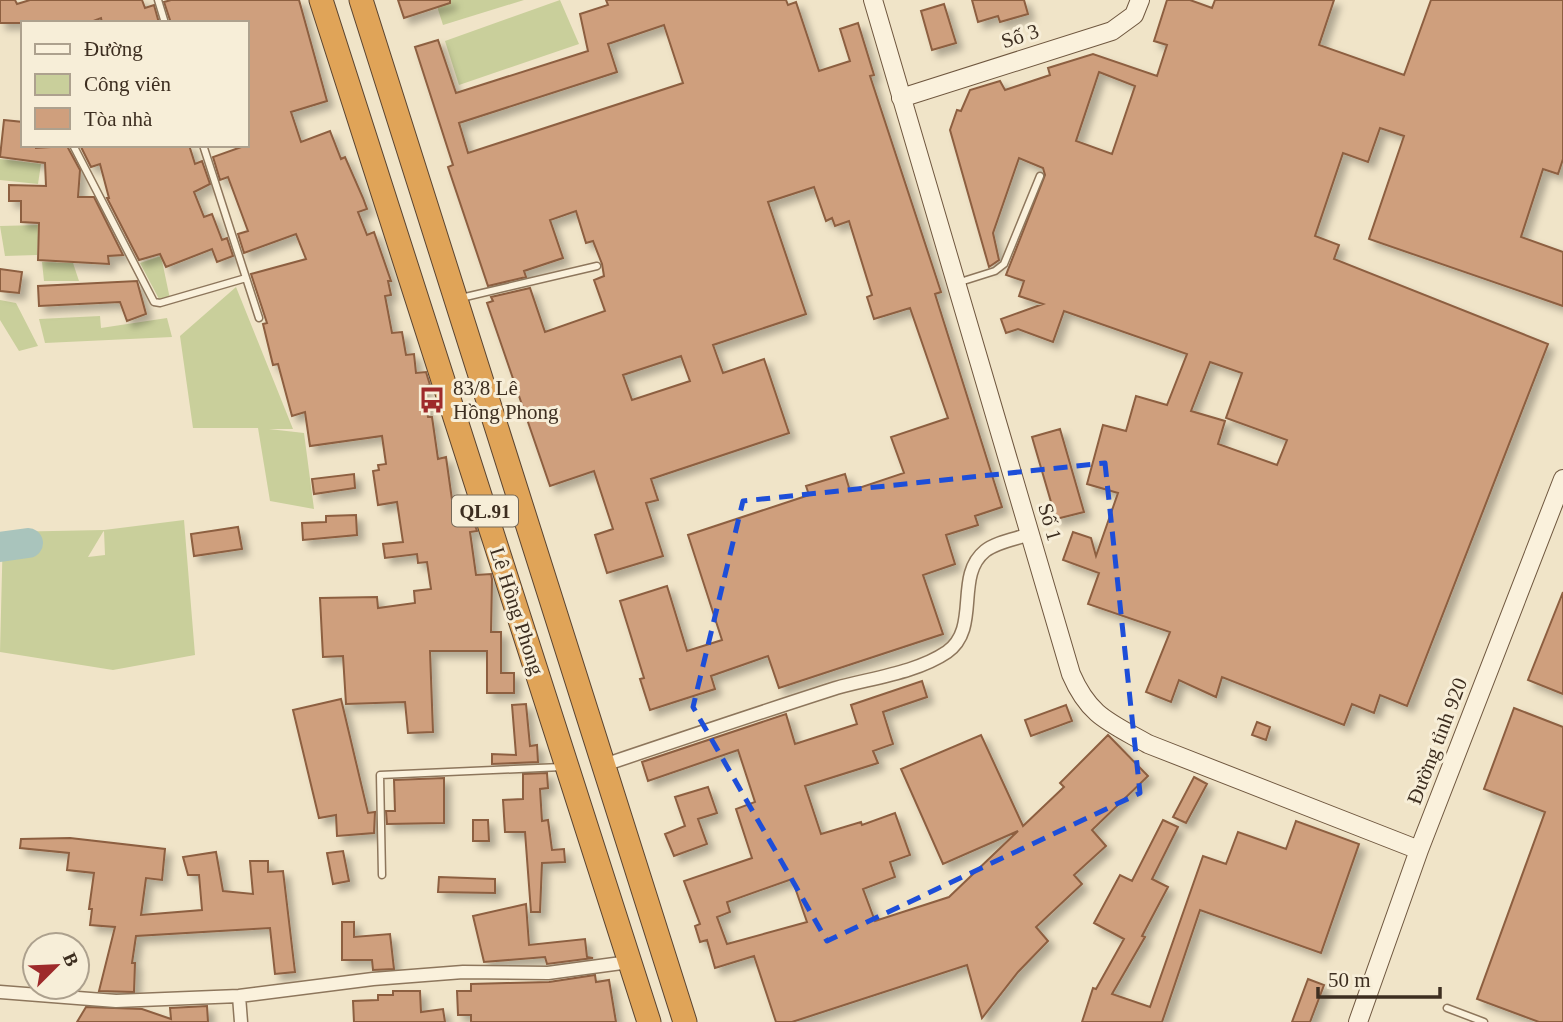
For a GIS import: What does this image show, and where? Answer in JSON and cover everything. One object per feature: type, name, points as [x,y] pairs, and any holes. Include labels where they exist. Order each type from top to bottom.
[{"type":"highway","name":"Lê Hồng Phong","points":[[321,0],[649,1022]]},
{"type":"highway","name":"Lê Hồng Phong","points":[[361,0],[685,1022]]},
{"type":"street","name":"Số 1","points":[[873,0],[1071,674],[1082,699],[1105,720],[1147,744],[1419,850]]},
{"type":"street","name":"Số 3","points":[[901,98],[1112,31],[1134,15],[1140,0]]},
{"type":"street","name":"Đường tỉnh 920","points":[[1358,1022],[1419,850],[1563,479]]},
{"type":"street","points":[[604,765],[743,717],[919,665],[948,651],[960,638],[967,618],[969,588],[976,563],[985,551],[1030,534]]},
{"type":"street","points":[[6,992],[116,1001],[239,996],[373,979],[463,972],[548,972],[629,962]]},
{"type":"street","points":[[239,996],[240,1022]]},
{"type":"lane","points":[[158,0],[164,21]]},
{"type":"lane","points":[[74,147],[154,302],[160,303],[246,278]]},
{"type":"lane","points":[[204,147],[258,318]]},
{"type":"lane","points":[[955,284],[995,271],[1004,264],[1040,176]]},
{"type":"lane","points":[[456,300],[597,266]]},
{"type":"lane","points":[[382,875],[380,775],[567,767]]},
{"type":"lane","points":[[1447,1008],[1484,1022]]},
{"type":"highlighted area","points":[[1105,463],[1140,793],[827,941],[693,707],[743,501]]},
{"type":"green space","points":[[435,0],[524,0],[443,25]]},
{"type":"green space","points":[[560,0],[579,44],[459,85],[445,41]]},
{"type":"green space","points":[[0,159],[41,164],[38,184],[0,180]]},
{"type":"green space","points":[[39,225],[37,255],[5,256],[0,226]]},
{"type":"green space","points":[[161,256],[170,299],[159,299],[140,263]]},
{"type":"green space","points":[[42,262],[73,263],[79,281],[44,281]]},
{"type":"green space","points":[[236,287],[293,429],[269,429],[304,433],[314,509],[270,501],[258,428],[193,428],[180,336]]},
{"type":"green space","points":[[0,300],[16,303],[38,346],[19,351],[0,320]]},
{"type":"green space","points":[[100,316],[101,328],[167,318],[172,337],[45,343],[39,319]]},
{"type":"green space","points":[[184,520],[195,655],[113,670],[0,652],[3,532],[104,530]],"holes":[[[104,531],[105,555],[88,557]]]},
{"type":"building","points":[[0,0],[15,0],[17,4],[30,0],[142,0],[145,8],[154,5],[158,21],[102,21],[101,18],[93,21],[0,23]]},
{"type":"building","points":[[299,0],[327,101],[291,112],[301,142],[330,131],[341,159],[345,157],[363,198],[367,209],[358,212],[367,235],[374,232],[391,281],[388,281],[391,295],[385,296],[392,333],[402,332],[406,355],[414,354],[416,373],[426,372],[430,385],[424,386],[428,417],[432,417],[438,459],[446,457],[454,514],[471,514],[477,531],[470,532],[476,575],[491,574],[492,579],[491,632],[501,632],[501,673],[514,673],[514,693],[487,693],[487,651],[430,651],[433,732],[408,733],[405,702],[346,704],[343,656],[323,657],[320,598],[377,597],[378,608],[415,603],[414,591],[431,589],[427,562],[418,563],[417,554],[385,558],[383,544],[403,542],[397,502],[378,505],[373,471],[379,470],[378,465],[386,464],[382,436],[310,446],[305,412],[292,416],[278,364],[273,365],[263,324],[267,323],[251,274],[306,259],[296,234],[244,253],[238,234],[248,231],[228,177],[220,180],[213,157],[248,147],[248,21],[170,21],[164,2]]},
{"type":"building","points":[[398,0],[450,0],[450,3],[404,18]]},
{"type":"building","points":[[606,0],[786,0],[788,5],[796,2],[819,71],[850,61],[840,29],[858,23],[874,75],[870,76],[941,292],[935,294],[1002,507],[975,516],[978,525],[946,535],[955,564],[923,575],[943,634],[779,688],[768,656],[711,676],[715,689],[650,710],[640,679],[644,678],[620,601],[667,586],[687,651],[722,640],[688,535],[809,495],[806,486],[845,474],[850,491],[904,473],[891,437],[948,418],[910,308],[874,319],[867,297],[872,295],[849,221],[835,226],[832,218],[826,221],[814,187],[768,202],[806,314],[713,345],[723,373],[764,359],[789,433],[651,479],[658,500],[646,503],[663,556],[607,573],[595,535],[613,529],[594,471],[550,486],[487,303],[493,301],[491,297],[530,288],[545,332],[605,311],[594,280],[604,276],[602,264],[593,241],[586,243],[576,211],[550,220],[563,258],[524,271],[526,277],[488,286],[448,167],[453,165],[415,47],[438,40],[456,93],[588,51],[580,14],[608,5]],"holes":[[[664,25],[683,83],[468,153],[459,123],[617,72],[608,44]],[[681,356],[690,381],[632,400],[623,375]]]},
{"type":"building","points":[[972,0],[1024,0],[1028,14],[1000,22],[998,16],[978,22]]},
{"type":"building","points":[[1167,0],[1190,0],[1212,8],[1215,0],[1334,0],[1319,45],[1404,75],[1431,0],[1563,0],[1563,159],[1558,174],[1543,169],[1521,237],[1563,252],[1563,306],[1369,239],[1404,136],[1380,128],[1368,162],[1343,153],[1315,236],[1339,245],[1334,259],[1548,344],[1407,706],[1380,695],[1374,713],[1352,704],[1344,725],[1222,677],[1216,697],[1179,680],[1171,702],[1146,692],[1170,632],[1088,604],[1099,573],[1063,560],[1073,532],[1091,538],[1096,556],[1118,493],[1087,484],[1103,425],[1126,431],[1136,396],[1167,405],[1187,354],[1064,311],[1053,342],[1018,329],[1006,333],[1001,319],[1043,304],[1019,296],[1024,281],[1006,275],[1045,175],[1043,168],[1019,158],[993,233],[999,260],[989,267],[950,130],[957,110],[961,111],[970,90],[1000,81],[1005,90],[1050,75],[1048,68],[1093,54],[1157,76],[1167,45],[1154,41]],"holes":[[[1099,72],[1135,86],[1112,154],[1076,141]],[[1210,362],[1242,373],[1226,418],[1287,440],[1277,465],[1218,444],[1225,421],[1191,411]]]},
{"type":"building","points":[[944,4],[956,43],[932,50],[921,11]]},
{"type":"building","points":[[4,120],[21,122],[21,147],[68,147],[80,170],[78,197],[94,197],[123,255],[108,256],[109,264],[38,260],[39,223],[21,222],[21,201],[9,201],[9,185],[46,186],[45,163],[0,157]]},
{"type":"building","points":[[81,147],[190,147],[195,164],[202,161],[210,184],[194,192],[204,217],[212,214],[222,240],[227,238],[233,256],[217,262],[212,249],[166,267],[160,254],[139,260],[107,198],[100,164],[91,167]]},
{"type":"building","points":[[0,269],[22,272],[19,293],[0,291]]},
{"type":"building","points":[[137,281],[146,314],[127,321],[120,302],[39,306],[38,286]]},
{"type":"building","points":[[1060,429],[1084,512],[1056,519],[1032,437]]},
{"type":"building","points":[[354,474],[355,488],[314,494],[312,479]]},
{"type":"building","points":[[356,515],[357,535],[303,540],[302,523],[326,522],[326,516]]},
{"type":"building","points":[[238,527],[242,549],[194,556],[191,534]]},
{"type":"building","points":[[1563,592],[1563,694],[1528,680]]},
{"type":"building","points":[[922,681],[927,697],[883,712],[893,744],[873,751],[878,763],[805,786],[821,834],[861,822],[862,825],[895,813],[910,855],[890,862],[895,877],[863,889],[875,921],[949,897],[1018,831],[943,864],[901,769],[981,735],[1023,826],[1064,787],[1060,783],[1108,735],[1148,776],[1092,830],[1106,846],[1074,875],[1082,884],[1036,927],[1048,941],[1018,972],[982,1018],[967,965],[792,1022],[776,1022],[754,956],[715,968],[707,940],[700,942],[695,926],[700,924],[684,881],[752,858],[736,809],[755,802],[738,750],[648,781],[642,762],[786,714],[795,744],[857,724],[851,705]],"holes":[[[792,879],[807,922],[727,944],[717,917],[730,912],[727,902]]]},
{"type":"building","points":[[341,699],[368,813],[375,812],[374,833],[337,836],[336,815],[319,818],[293,710]]},
{"type":"building","points":[[526,704],[530,746],[537,745],[538,762],[492,764],[492,754],[516,755],[512,705]]},
{"type":"building","points":[[1066,705],[1072,721],[1031,736],[1025,720]]},
{"type":"building","points":[[1514,708],[1563,727],[1563,1022],[1539,1022],[1477,999],[1545,812],[1484,789]]},
{"type":"building","points":[[1257,722],[1270,727],[1266,740],[1252,735]]},
{"type":"building","points":[[547,773],[548,788],[540,789],[542,821],[548,820],[552,850],[564,849],[565,862],[542,863],[540,912],[531,912],[525,832],[505,832],[503,800],[523,799],[523,774]]},
{"type":"building","points":[[1194,777],[1207,784],[1186,823],[1173,817]]},
{"type":"building","points":[[444,778],[444,823],[387,824],[386,811],[395,811],[394,780]]},
{"type":"building","points":[[708,787],[717,813],[698,819],[707,844],[674,856],[665,834],[685,826],[675,797]]},
{"type":"building","points":[[473,820],[488,820],[489,841],[473,841]]},
{"type":"building","points":[[1163,820],[1178,827],[1152,879],[1168,887],[1142,936],[1145,937],[1112,994],[1150,1007],[1203,856],[1226,864],[1238,832],[1286,849],[1296,821],[1359,844],[1321,953],[1200,910],[1162,1022],[1082,1022],[1093,988],[1096,989],[1124,939],[1094,923],[1120,875],[1132,881]]},
{"type":"building","points":[[70,838],[165,849],[162,880],[146,878],[141,915],[202,910],[199,875],[188,875],[183,857],[216,852],[223,891],[253,894],[250,861],[268,861],[268,872],[283,871],[295,972],[275,974],[270,928],[136,936],[132,963],[135,963],[134,992],[99,991],[115,927],[90,925],[92,909],[89,909],[94,873],[67,870],[69,853],[20,848],[21,839]]},
{"type":"building","points":[[343,851],[349,881],[333,884],[327,853]]},
{"type":"building","points":[[439,877],[495,879],[495,893],[438,892]]},
{"type":"building","points":[[526,904],[529,945],[585,939],[587,957],[593,958],[547,964],[545,957],[484,962],[473,916]]},
{"type":"building","points":[[342,922],[354,922],[354,937],[390,934],[394,969],[373,970],[372,960],[342,960]]},
{"type":"building","points":[[595,975],[596,982],[609,980],[616,1022],[471,1022],[471,1015],[458,1015],[457,991],[471,991],[471,984],[549,982]]},
{"type":"building","points":[[1308,979],[1324,985],[1310,1022],[1292,1022]]},
{"type":"building","points":[[393,991],[420,991],[421,1012],[443,1009],[445,1022],[354,1022],[353,1001],[378,1000],[378,995],[393,995]]},
{"type":"building","points":[[207,1006],[208,1022],[77,1022],[86,1007],[142,1009],[171,1019],[170,1008]]},
{"type":"waterway","points":[[0,547],[28,543]]},
{"type":"place","name":"83/8 Lê Hồng Phong","points":[[432,400]]}]
